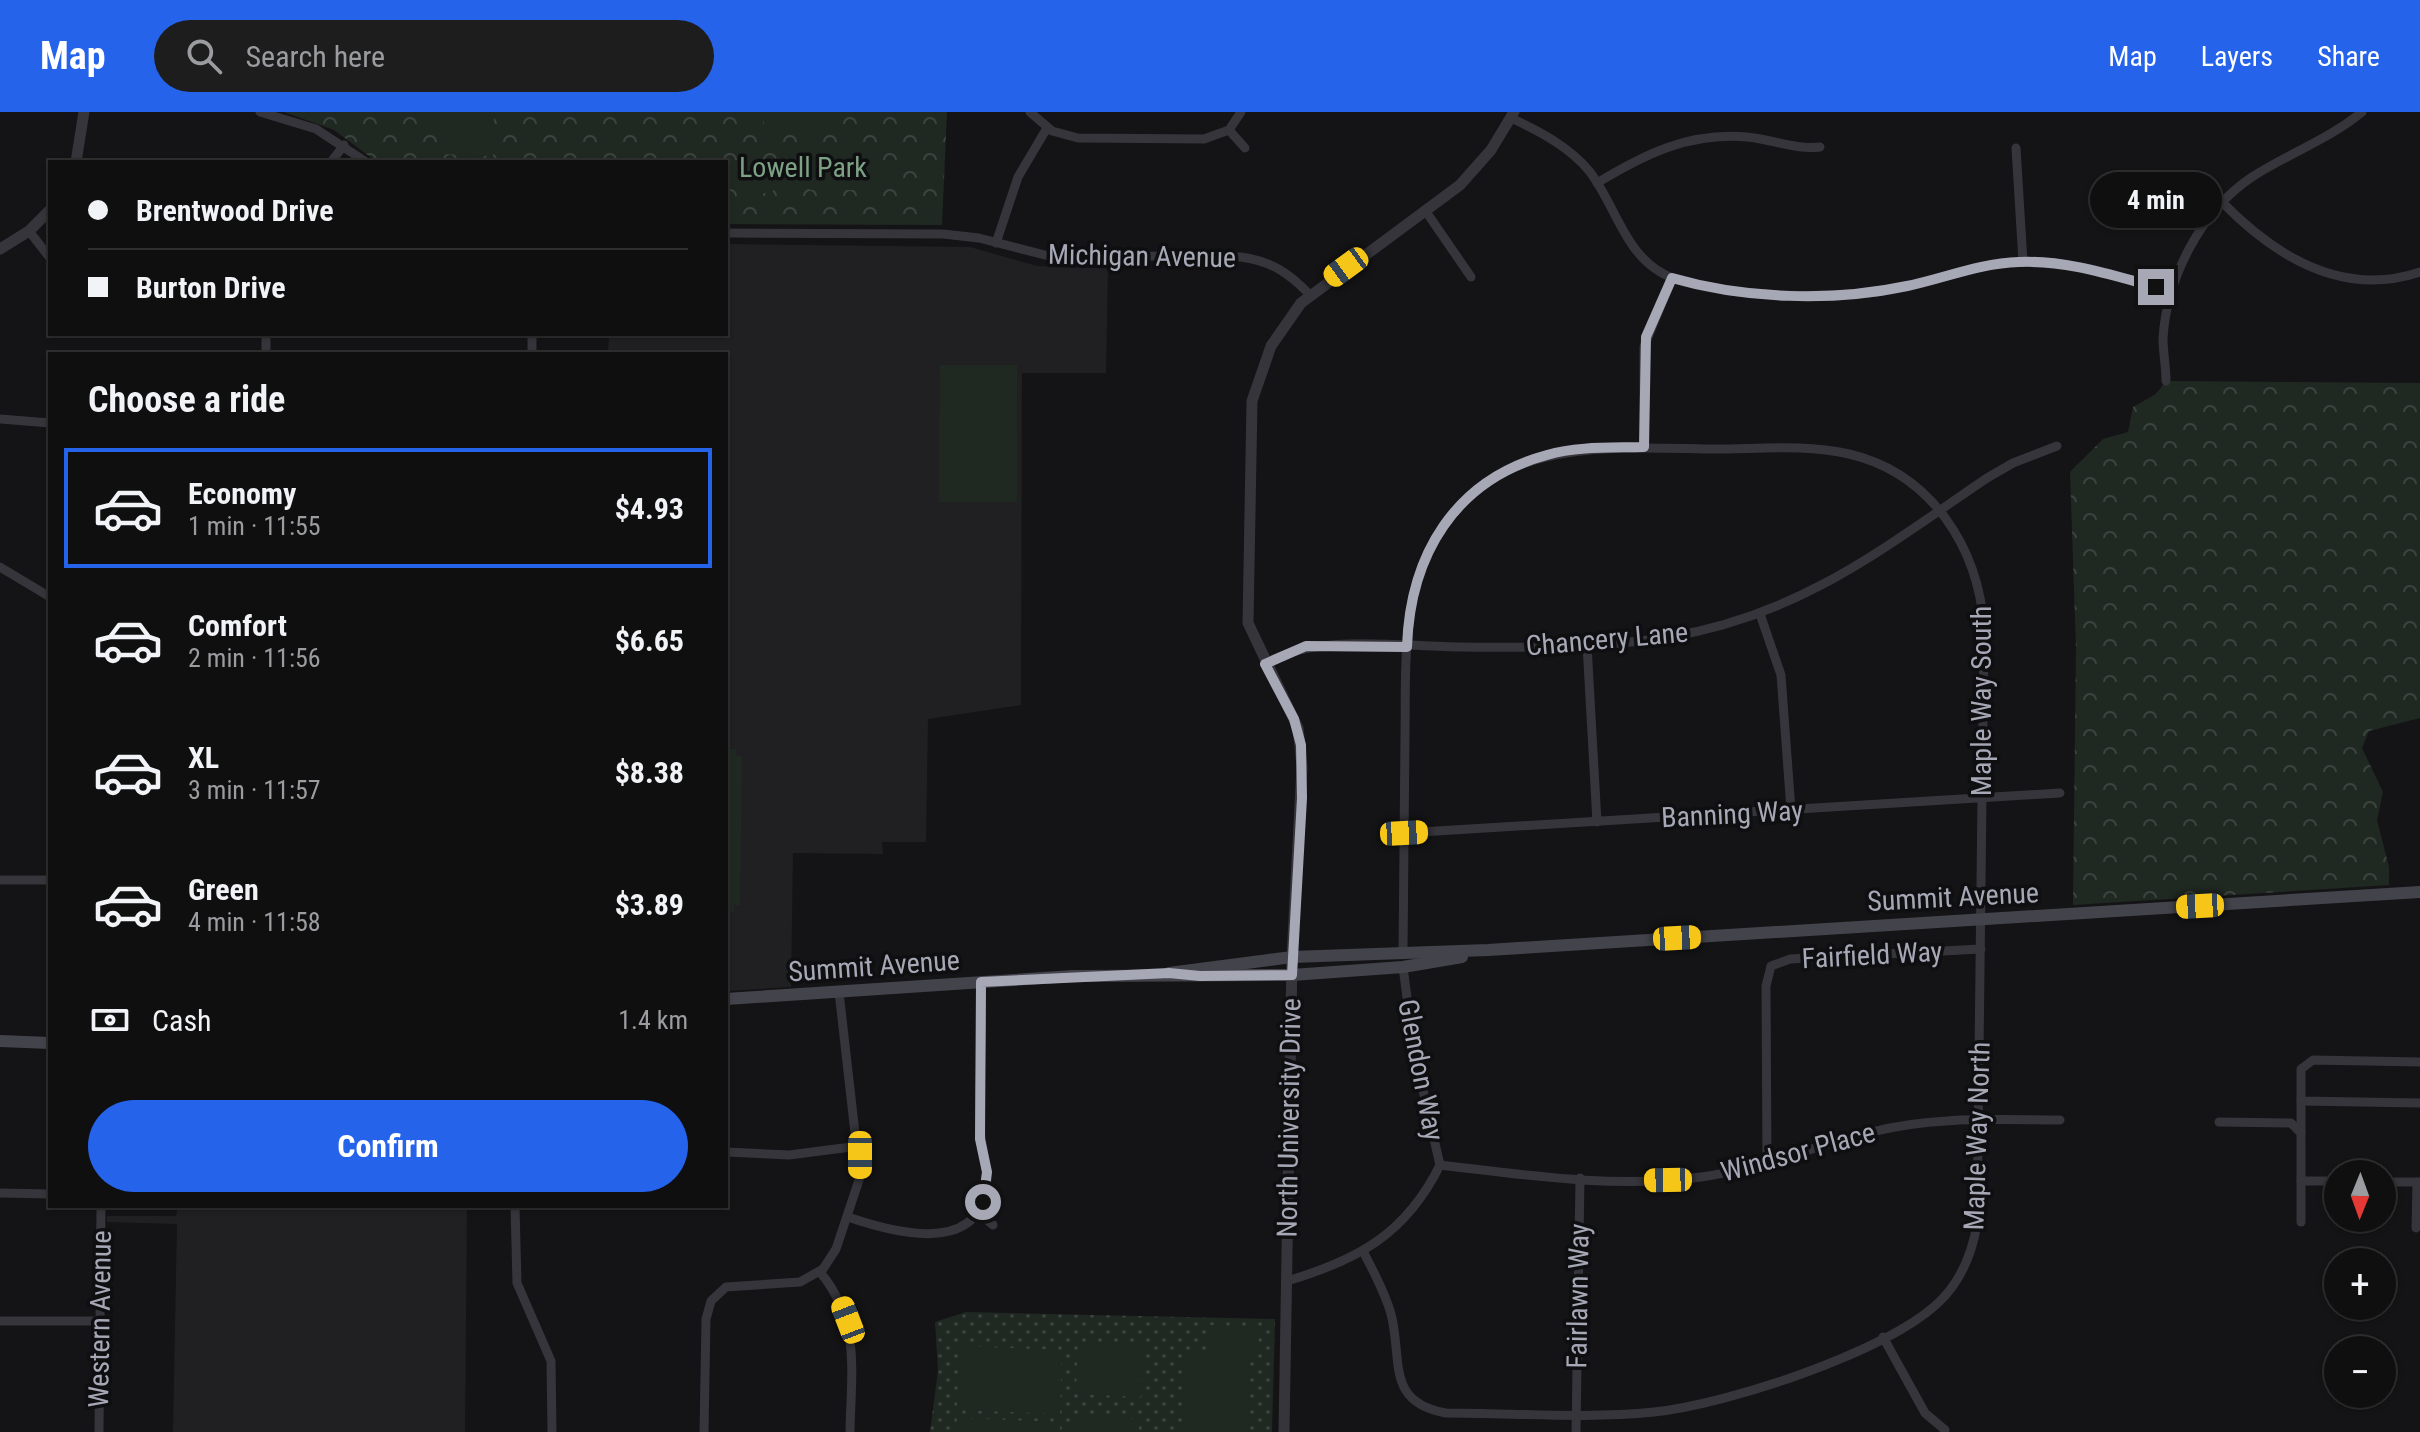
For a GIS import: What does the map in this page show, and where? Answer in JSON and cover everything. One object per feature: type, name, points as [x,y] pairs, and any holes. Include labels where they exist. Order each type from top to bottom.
[{"type":"main road","name":"Summit Avenue","points":[[1169,973],[1200,976],[1292,975],[1488,950],[2420,892]]},
{"type":"main road","name":"Summit Avenue","points":[[728,999],[1169,973],[1292,957],[1403,960]]},
{"type":"main road","points":[[0,1041],[48,1043]]},
{"type":"street","points":[[76,160],[84,112]]},
{"type":"street","points":[[260,112],[303,123],[344,145],[363,160]]},
{"type":"street","points":[[1030,112],[1047,128],[1067,136],[1110,139],[1204,139],[1229,130],[1241,112]]},
{"type":"street","points":[[2166,381],[2163,336],[2171,292],[2196,238],[2223,203],[2254,176],[2322,142],[2362,112]]},
{"type":"street","points":[[1512,115],[1570,152],[1597,183],[1631,244],[1672,278],[1710,286],[1845,295],[1911,286],[1986,265],[2023,262],[2079,266],[2171,292]]},
{"type":"street","name":"North University Drive","points":[[1284,1432],[1292,957],[1302,798],[1301,745],[1294,719],[1253,639],[1247,612],[1252,401],[1271,346],[1309,294],[1427,213],[1472,173],[1512,115]]},
{"type":"street","points":[[996,243],[1018,177],[1047,128]]},
{"type":"street","points":[[1229,130],[1245,148]]},
{"type":"street","points":[[1597,183],[1649,153],[1693,139],[1746,137],[1793,147],[1820,147]]},
{"type":"street","points":[[333,160],[344,145]]},
{"type":"street","points":[[2016,148],[2023,262]]},
{"type":"street","points":[[2223,203],[2276,250],[2316,270],[2366,280],[2420,272]]},
{"type":"street","points":[[0,249],[29,231],[48,212]]},
{"type":"street","points":[[1427,213],[1471,277]]},
{"type":"street","points":[[29,231],[48,255]]},
{"type":"street","name":"Michigan Avenue","points":[[728,233],[943,234],[1059,256],[1253,259],[1282,269],[1309,294]]},
{"type":"street","points":[[1644,447],[1646,337],[1672,278]]},
{"type":"street","points":[[0,419],[48,423]]},
{"type":"street","name":"Maple Way South","points":[[1403,960],[1407,647],[1412,595],[1420,570],[1440,531],[1474,492],[1509,469],[1545,455],[1570,450],[1793,448],[1849,454],[1906,480],[1941,510],[1969,556],[1983,604],[1981,918]]},
{"type":"street","name":"Chancery Lane","points":[[1265,664],[1306,646],[1587,645],[1669,637],[1760,614],[1831,583],[2013,463],[2053,449]]},
{"type":"street","points":[[0,567],[48,596]]},
{"type":"street","points":[[1760,614],[1781,675],[1791,810]]},
{"type":"street","points":[[1587,645],[1597,822]]},
{"type":"street","name":"Banning Way","points":[[1404,833],[2060,793]]},
{"type":"street","points":[[0,880],[48,880]]},
{"type":"street","name":"Maple Way North","points":[[1363,1251],[1389,1309],[1400,1379],[1411,1399],[1428,1410],[1446,1413],[1655,1412],[1712,1402],[1779,1381],[1883,1337],[1937,1304],[1966,1265],[1977,1224],[1981,918]]},
{"type":"street","name":"Fairfield Way","points":[[1767,1163],[1766,986],[1771,966],[1790,959],[1981,949]]},
{"type":"street","name":"Glendon Way","points":[[1287,1281],[1321,1271],[1363,1251],[1414,1210],[1440,1165],[1414,1051],[1403,960]]},
{"type":"street","points":[[848,1217],[883,1229],[933,1234],[952,1230],[978,1212],[987,1182],[980,1139],[981,982]]},
{"type":"street","points":[[704,1432],[706,1319],[711,1301],[732,1284],[793,1283],[820,1272],[830,1261],[848,1217],[860,1177],[859,1146],[839,992]]},
{"type":"street","points":[[2301,1222],[2301,1069],[2313,1060],[2420,1062]]},
{"type":"street","points":[[2301,1101],[2420,1103]]},
{"type":"street","name":"Windsor Place","points":[[1440,1165],[1580,1178],[1668,1180],[1767,1163],[1872,1131],[1927,1122],[2060,1120]]},
{"type":"street","points":[[2219,1122],[2291,1123],[2301,1133]]},
{"type":"street","points":[[728,1152],[789,1155],[859,1146]]},
{"type":"street","name":"Fairlawn Way","points":[[1576,1432],[1580,1178]]},
{"type":"street","points":[[2301,1181],[2324,1181]]},
{"type":"street","points":[[2396,1182],[2418,1182],[2416,1228]]},
{"type":"street","points":[[0,1193],[48,1194]]},
{"type":"street","name":"Western Avenue","points":[[99,1432],[101,1208]]},
{"type":"street","points":[[515,1208],[517,1283],[551,1361],[552,1432]]},
{"type":"street","points":[[978,1212],[993,1225]]},
{"type":"street","points":[[820,1272],[835,1289],[848,1320],[850,1432]]},
{"type":"street","points":[[0,1321],[100,1321]]},
{"type":"street","points":[[1883,1337],[1925,1413],[1945,1430]]},
{"type":"shaded area","points":[[728,244],[970,247],[1037,266],[1108,268],[1106,373],[1022,373],[1021,705],[928,719],[926,842],[882,842],[883,854],[793,853],[791,987],[728,991],[728,352],[608,352],[609,336],[728,336]]},
{"type":"shaded area","points":[[178,1208],[467,1208],[465,1432],[173,1432],[177,1224],[107,1222],[107,1216],[176,1216]]},
{"type":"green space","name":"Lowell Park","points":[[284,112],[947,112],[942,225],[728,224],[728,160],[374,160],[334,130]]},
{"type":"green space","points":[[764,112],[834,112],[834,133],[764,133]]},
{"type":"green space","points":[[441,115],[494,116],[493,156],[440,154]]},
{"type":"green space","points":[[810,144],[880,144],[880,190],[810,190]]},
{"type":"green space","points":[[737,159],[753,159],[752,193],[737,193]]},
{"type":"green space","points":[[757,159],[773,159],[773,193],[757,193]]},
{"type":"green space","points":[[778,159],[794,159],[794,193],[778,193]]},
{"type":"green space","points":[[940,365],[1017,365],[1017,502],[939,502]]},
{"type":"green space","points":[[2166,381],[2420,383],[2420,718],[2369,731],[2362,748],[2383,792],[2377,820],[2389,867],[2389,885],[2073,905],[2076,648],[2070,472],[2103,439],[2128,432],[2133,407],[2156,394]]},
{"type":"green space","points":[[728,749],[736,749],[736,756],[742,756],[740,905],[734,905],[734,912],[728,912]]},
{"type":"green space","points":[[966,1312],[1275,1319],[1272,1432],[930,1432],[938,1371],[935,1322]]},
{"type":"green space","points":[[1209,1325],[1259,1327],[1258,1355],[1249,1355],[1248,1432],[1182,1432],[1183,1354],[1208,1353]]},
{"type":"green space","points":[[1078,1342],[1143,1345],[1141,1397],[1076,1394]]},
{"type":"green space","points":[[959,1346],[1062,1350],[1060,1414],[957,1410]]},
{"type":"green space","points":[[1074,1416],[1139,1419],[1139,1432],[1074,1432]]},
{"type":"green space","points":[[957,1418],[1060,1422],[1060,1432],[956,1432]]},
{"type":"route","points":[[983,1202],[987,1172],[980,1139],[981,982],[1169,973],[1200,976],[1292,975],[1294,892],[1302,798],[1301,745],[1298,728],[1265,664],[1306,646],[1407,647],[1412,595],[1420,570],[1440,531],[1474,492],[1509,469],[1545,455],[1570,450],[1644,447],[1646,337],[1672,278],[1733,289],[1845,295],[1911,286],[1986,265],[2033,261],[2079,266],[2156,287]]}]
